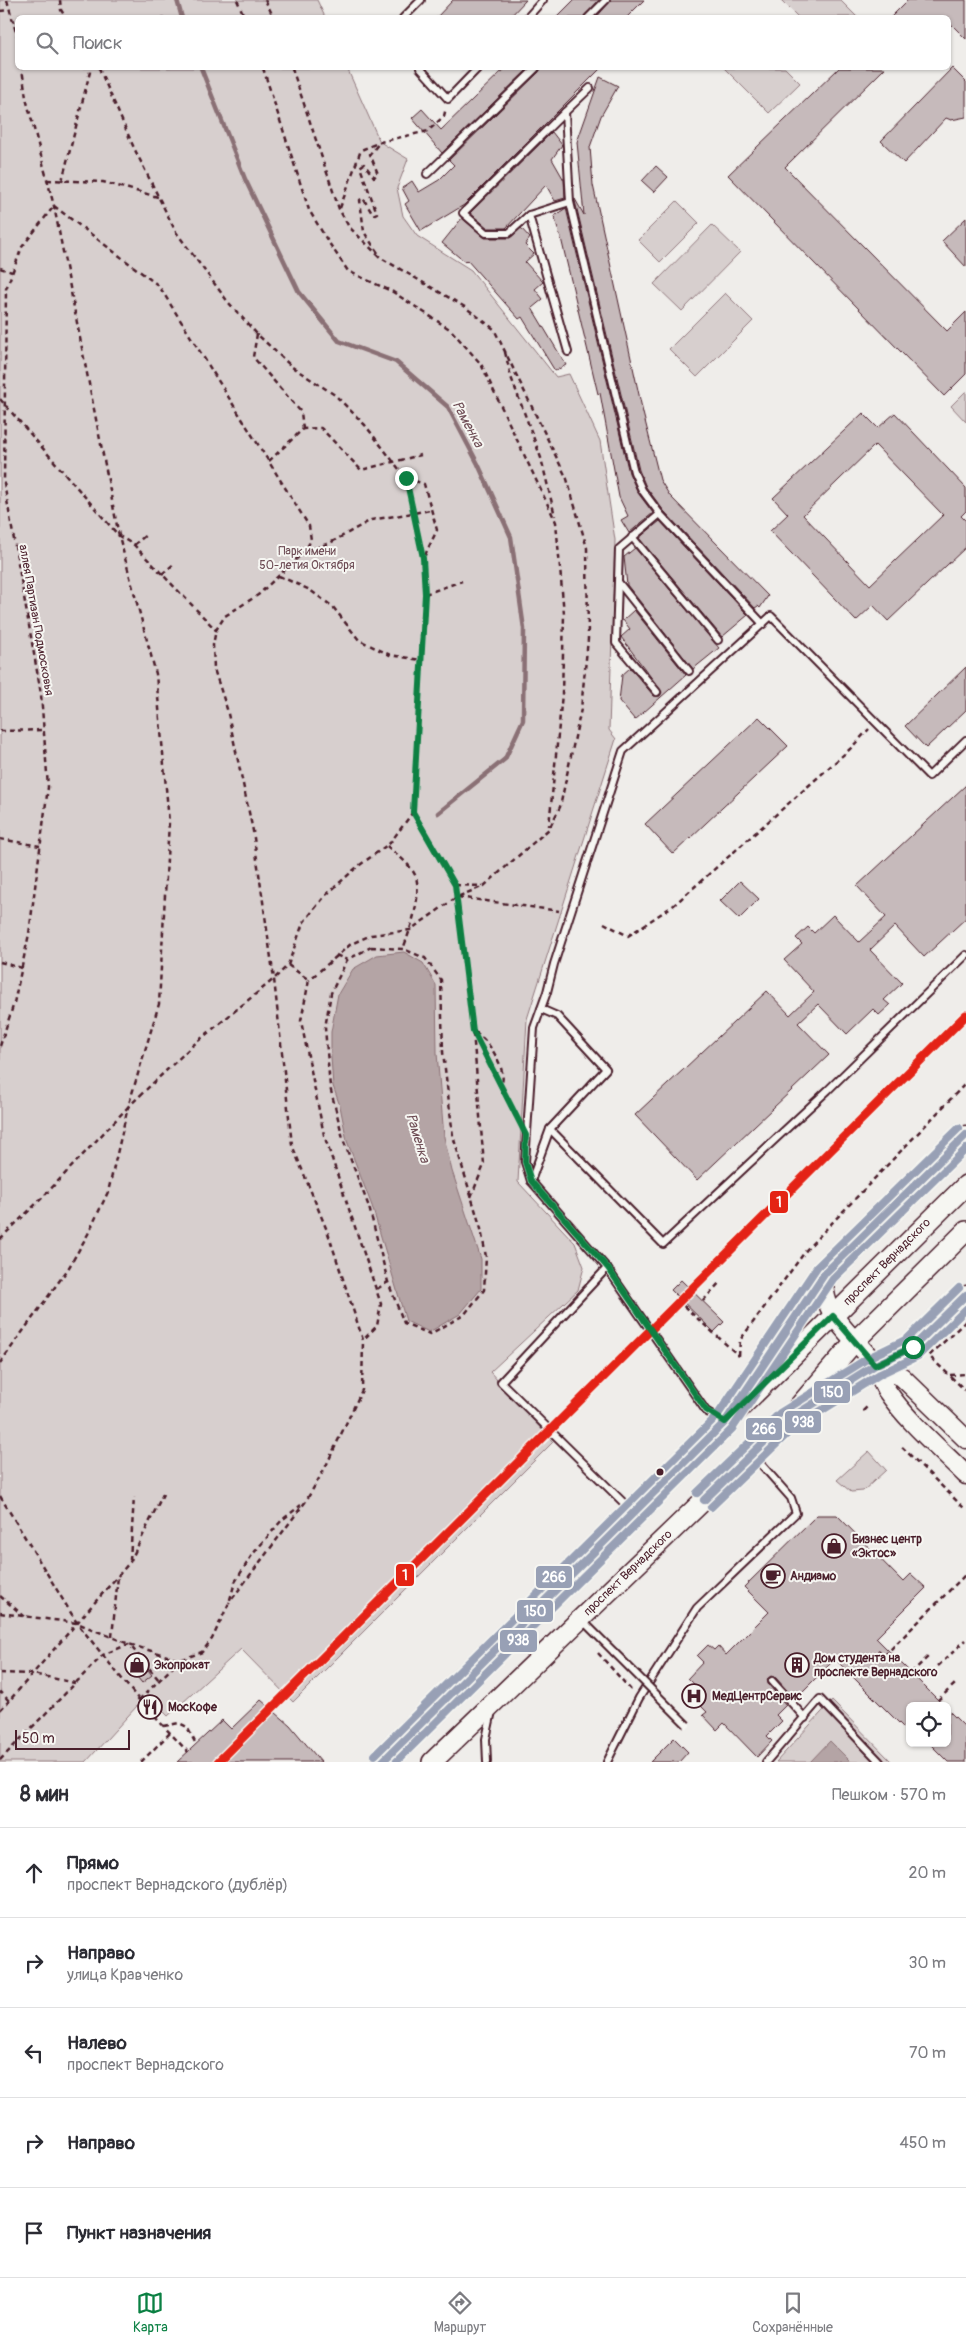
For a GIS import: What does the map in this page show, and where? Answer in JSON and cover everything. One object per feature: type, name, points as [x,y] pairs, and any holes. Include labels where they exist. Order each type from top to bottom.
[{"type":"main road","name":"проспект Вернадского","points":[[382,1762],[966,1185]]},
{"type":"main road","name":"проспект Вернадского","points":[[432,1762],[786,1421],[855,1341],[966,1232]]},
{"type":"street","points":[[725,1422],[825,1272],[966,1134]]},
{"type":"street","points":[[825,1272],[823,1289],[826,1303],[833,1316],[875,1365],[885,1389],[901,1410],[966,1475]]},
{"type":"street","points":[[786,1421],[875,1365],[913,1347],[966,1295]]},
{"type":"street","points":[[875,1365],[902,1377],[966,1439]]},
{"type":"lane","points":[[406,15],[421,0]]},
{"type":"lane","points":[[530,15],[543,0]]},
{"type":"lane","points":[[591,15],[606,0]]},
{"type":"lane","points":[[422,70],[448,99],[476,70]]},
{"type":"lane","points":[[427,174],[534,70]]},
{"type":"lane","points":[[570,202],[529,215],[509,233],[486,233],[463,214],[590,88]]},
{"type":"lane","points":[[565,112],[570,202],[634,472],[642,490],[660,514],[763,624]]},
{"type":"lane","points":[[529,215],[568,352]]},
{"type":"lane","points":[[657,692],[616,643],[619,549],[660,514]]},
{"type":"lane","points":[[632,537],[718,640]]},
{"type":"lane","points":[[619,583],[689,671]]},
{"type":"lane","points":[[725,1422],[706,1410],[608,1268],[531,1181],[525,1162],[534,1028],[623,751],[772,616],[930,776],[966,740]]},
{"type":"lane","points":[[550,1129],[663,1244],[828,1090],[966,955]]},
{"type":"lane","points":[[531,1181],[550,1129],[606,1070],[557,1016],[541,1008]]},
{"type":"lane","points":[[608,1268],[502,1382],[634,1513]]},
{"type":"lane","points":[[607,1762],[639,1698],[697,1608],[796,1513],[792,1498],[752,1454]]},
{"type":"lane","points":[[581,1618],[687,1725]]},
{"type":"lane","points":[[772,1682],[805,1718]]},
{"type":"lane","points":[[766,1762],[820,1700],[880,1762]]},
{"type":"lane","points":[[487,1762],[486,1738],[494,1701]]},
{"type":"path","points":[[7,0],[15,29]]},
{"type":"path","points":[[60,0],[61,10],[64,15]]},
{"type":"path","points":[[237,0],[244,15]]},
{"type":"path","points":[[265,0],[272,15]]},
{"type":"path","points":[[0,10],[9,10]]},
{"type":"path","points":[[0,1363],[68,1269],[88,1234],[108,1192],[128,1108],[159,1004],[169,822],[156,674],[119,536],[54,206],[26,98],[22,70]]},
{"type":"path","points":[[62,181],[90,70]]},
{"type":"path","points":[[100,70],[134,148],[176,232],[228,302],[257,334],[292,367],[335,395],[365,425],[406,478],[423,558],[425,594],[413,812],[455,885],[457,897],[473,1031],[484,1165],[470,1198]]},
{"type":"path","points":[[264,70],[309,210],[327,240],[348,271],[393,292],[451,330],[481,364],[556,522]]},
{"type":"path","points":[[293,70],[339,209],[349,227],[381,258],[465,307],[494,329],[567,479],[587,548],[588,639],[581,709],[560,807],[549,829],[484,886],[457,897],[410,930],[372,935],[350,944],[309,980],[301,1021],[324,1135],[382,1304],[377,1326],[364,1340]]},
{"type":"path","points":[[339,209],[361,150],[380,142],[428,132],[444,116],[448,99]]},
{"type":"path","points":[[380,142],[370,154],[378,174],[374,177],[364,164],[360,167],[377,213],[373,215],[363,198],[360,200],[364,232],[381,258]]},
{"type":"path","points":[[48,180],[103,182],[158,197]]},
{"type":"path","points":[[54,206],[159,286],[309,526],[311,540],[305,551],[258,595],[225,616],[216,630],[213,645],[214,670],[226,708],[253,831],[274,979],[292,1145],[328,1233],[364,1340],[362,1390],[325,1468],[306,1501],[229,1603]]},
{"type":"path","name":"аллея Партизан Подмосковья","points":[[0,1046],[14,1003],[29,934],[48,788],[41,694],[4,483],[6,289],[22,247],[54,206]]},
{"type":"path","points":[[0,268],[12,272]]},
{"type":"path","points":[[257,334],[253,357],[302,412],[303,429]]},
{"type":"path","points":[[503,346],[511,377],[541,458],[556,522],[564,614],[562,694],[549,829]]},
{"type":"path","points":[[0,399],[119,536],[134,544],[216,630]]},
{"type":"path","points":[[269,461],[303,429],[321,428],[362,470],[421,455]]},
{"type":"path","points":[[0,451],[5,450]]},
{"type":"path","points":[[406,478],[424,484],[437,530],[423,558]]},
{"type":"path","points":[[305,551],[330,542],[371,520],[431,510]]},
{"type":"path","points":[[134,544],[147,534]]},
{"type":"path","points":[[162,574],[174,564]]},
{"type":"path","points":[[278,576],[310,590],[332,607],[359,640],[390,655],[421,660]]},
{"type":"path","points":[[425,594],[462,581]]},
{"type":"path","points":[[604,924],[628,936],[674,905],[850,749],[875,722]]},
{"type":"path","points":[[0,731],[44,730]]},
{"type":"path","points":[[0,1239],[128,1108],[192,1046],[274,979],[288,965],[303,923],[325,896],[357,867],[387,846],[413,812]]},
{"type":"path","points":[[0,839],[40,846]]},
{"type":"path","points":[[387,846],[414,871],[417,883],[417,895],[410,930],[403,949]]},
{"type":"path","points":[[455,885],[484,886]]},
{"type":"path","points":[[457,897],[572,913]]},
{"type":"path","points":[[371,947],[403,949],[425,958],[442,980],[443,1052],[453,1136],[480,1229],[486,1257],[484,1290],[464,1316],[430,1334],[404,1323],[388,1282],[369,1208],[344,1142],[330,1087],[325,1028],[331,993],[347,960],[371,947]]},
{"type":"path","points":[[336,955],[347,960]]},
{"type":"path","points":[[0,962],[22,968]]},
{"type":"path","points":[[288,965],[309,980]]},
{"type":"path","points":[[473,1031],[526,1135]]},
{"type":"path","points":[[473,1031],[488,1041],[502,1073],[504,1080],[501,1085]]},
{"type":"path","points":[[677,1300],[739,1356],[740,1340],[807,1249],[966,1083]]},
{"type":"path","points":[[377,1290],[388,1282]]},
{"type":"path","points":[[703,1301],[720,1282]]},
{"type":"path","points":[[966,1321],[929,1356],[966,1391]]},
{"type":"path","points":[[950,1375],[966,1374]]},
{"type":"path","points":[[863,1411],[868,1406]]},
{"type":"path","points":[[902,1447],[966,1510]]},
{"type":"path","points":[[0,1710],[130,1562],[164,1494]]},
{"type":"path","points":[[0,1496],[77,1623],[139,1700],[188,1752]]},
{"type":"path","points":[[130,1562],[134,1497]]},
{"type":"path","points":[[139,1700],[180,1660],[202,1652],[212,1639],[229,1603],[235,1582],[252,1554],[282,1520],[306,1501]]},
{"type":"path","points":[[112,1637],[118,1576]]},
{"type":"path","points":[[878,1650],[884,1656],[965,1577]]},
{"type":"path","points":[[0,1596],[24,1616]]},
{"type":"path","points":[[0,1613],[77,1623],[129,1644],[180,1660]]},
{"type":"path","points":[[938,1666],[966,1640]]},
{"type":"path","points":[[0,1760],[103,1655],[129,1644]]},
{"type":"path","points":[[129,1644],[159,1680]]},
{"type":"path","points":[[595,1650],[639,1698]]},
{"type":"path","points":[[911,1673],[929,1656]]},
{"type":"path","points":[[0,1673],[33,1674],[76,1683]]},
{"type":"path","points":[[938,1700],[955,1684]]},
{"type":"path","points":[[0,1694],[1,1692],[9,1700]]},
{"type":"path","points":[[164,1726],[179,1723],[187,1727],[196,1744]]},
{"type":"path","points":[[140,1762],[170,1733]]},
{"type":"green space","name":"Парк имени 50-летия Октября","points":[[0,0],[317,0],[324,15],[15,15],[15,70],[348,70],[380,142],[408,159],[397,188],[403,216],[417,236],[471,270],[556,377],[569,374],[600,441],[615,540],[609,730],[616,739],[527,1019],[518,1182],[575,1243],[584,1267],[578,1290],[490,1372],[553,1442],[293,1702],[241,1649],[168,1716],[156,1704],[145,1714],[137,1706],[86,1762],[0,1762]]},
{"type":"green space","points":[[781,0],[840,0],[855,15],[796,15]]},
{"type":"green space","points":[[726,70],[787,70],[800,83],[769,113]]},
{"type":"green space","points":[[677,201],[699,223],[660,262],[638,240]]},
{"type":"green space","points":[[712,225],[740,252],[682,311],[654,284]]},
{"type":"green space","points":[[725,293],[753,321],[697,377],[669,349]]},
{"type":"green space","points":[[966,391],[966,422],[951,406]]},
{"type":"green space","points":[[869,1451],[886,1470],[863,1491],[851,1492],[837,1480]]},
{"type":"green space","points":[[832,1701],[892,1762],[776,1762]]},
{"type":"water","points":[[404,952],[423,963],[436,985],[437,1053],[444,1137],[452,1171],[481,1259],[481,1289],[460,1314],[429,1332],[406,1321],[372,1206],[347,1141],[340,1106],[333,1086],[331,1057],[331,1032],[338,994],[353,969],[377,955]]},
{"type":"water","points":[[830,1741],[851,1762],[810,1762]]},
{"type":"building","points":[[453,0],[526,0],[512,15],[439,15]]},
{"type":"building","points":[[574,0],[599,0],[586,15],[559,15]]},
{"type":"building","points":[[611,0],[644,0],[629,15],[598,15]]},
{"type":"building","points":[[908,0],[966,0],[966,39],[951,24],[951,15],[893,15]]},
{"type":"building","points":[[951,69],[966,82],[966,117],[951,120],[946,118],[904,163],[881,141]]},
{"type":"building","points":[[503,70],[527,70],[442,153],[412,118],[422,109],[441,130]]},
{"type":"building","points":[[540,70],[599,70],[464,205],[421,231],[405,204],[409,201],[402,188],[412,181],[419,192],[439,180],[454,165],[449,160]]},
{"type":"building","points":[[837,70],[883,70],[785,167],[947,331],[966,312],[966,374],[944,396],[728,175]]},
{"type":"building","points":[[600,77],[618,86],[601,116],[590,147],[593,185],[643,413],[660,480],[670,496],[768,596],[760,608],[758,606],[755,608],[664,511],[646,487],[639,470],[575,201],[575,199],[584,215],[577,142]]},
{"type":"building","points":[[552,132],[562,145],[552,159],[564,180],[565,198],[555,201],[546,185],[506,228],[488,228],[470,213]]},
{"type":"building","points":[[656,166],[668,177],[654,192],[642,181]]},
{"type":"building","points":[[566,208],[629,473],[638,493],[653,513],[629,533],[621,520],[628,516],[619,497],[600,393],[598,394],[561,238],[554,216]]},
{"type":"building","points":[[462,218],[485,238],[510,238],[521,228],[530,238],[525,245],[534,254],[525,262],[543,282],[535,289],[543,299],[532,308],[566,365],[555,371],[522,317],[519,319],[467,260],[465,262],[442,243]]},
{"type":"building","points":[[966,218],[966,267],[942,241]]},
{"type":"building","points":[[863,413],[878,428],[895,413],[966,488],[966,511],[961,516],[966,521],[966,547],[888,621],[873,605],[856,621],[770,531],[788,514],[773,498]],"holes":[[[875,445],[943,515],[870,585],[803,515]]]},
{"type":"building","points":[[660,521],[748,615],[722,637],[639,538]]},
{"type":"building","points":[[635,548],[719,648],[693,669],[627,585],[624,557]]},
{"type":"building","points":[[634,610],[686,675],[635,720],[619,701],[622,675],[630,668],[654,696],[660,696],[662,692],[621,637],[630,629],[623,620]]},
{"type":"building","points":[[966,667],[966,710],[926,748],[905,726]]},
{"type":"building","points":[[759,717],[788,746],[673,854],[645,824]]},
{"type":"building","points":[[966,785],[966,918],[924,957],[895,926],[870,950],[902,983],[884,1000],[890,1005],[879,1015],[873,1009],[847,1034],[818,1004],[798,1023],[829,1055],[697,1180],[635,1115],[767,991],[790,1015],[814,992],[784,960],[802,944],[796,938],[808,927],[814,933],[833,915],[859,942],[886,917],[857,886]]},
{"type":"building","points":[[740,881],[759,899],[739,919],[720,901]]},
{"type":"building","points":[[681,1280],[724,1322],[714,1332],[671,1290]]},
{"type":"building","points":[[817,1515],[837,1515],[903,1582],[911,1574],[926,1588],[876,1638],[940,1702],[906,1702],[906,1730],[835,1659],[794,1698],[776,1678],[771,1676],[767,1679],[768,1684],[786,1705],[776,1715],[782,1721],[767,1736],[772,1741],[757,1757],[724,1723],[717,1730],[703,1715],[707,1712],[691,1696],[696,1692],[691,1687],[694,1684],[688,1678],[703,1662],[697,1656],[708,1645],[714,1650],[718,1646],[726,1655],[769,1612],[744,1587]]},
{"type":"building","points":[[138,1657],[152,1675],[142,1683],[128,1666]]},
{"type":"building","points":[[261,1700],[290,1725],[321,1762],[177,1762],[222,1720],[231,1729]]},
{"type":"building","name":"Дом студента на проспекте Вернадского","points":[[951,1713],[966,1728],[966,1762],[948,1762],[933,1747],[951,1747]]},
{"type":"building","points":[[674,1738],[688,1752],[679,1762],[650,1762]]},
{"type":"waterway","name":"Раменка","points":[[177,0],[181,15]]},
{"type":"waterway","name":"Раменка","points":[[202,70],[245,179],[299,292],[339,341],[396,362],[448,407],[478,464],[511,537],[524,629],[523,720],[505,759],[438,813]]},
{"type":"transit line","name":"1","points":[[218,1762],[966,1015]]},
{"type":"transit line","name":"266","points":[[375,1755],[717,1416],[817,1267],[959,1128]]},
{"type":"transit line","name":"150","points":[[382,1762],[725,1422],[825,1273],[966,1135]]},
{"type":"transit line","name":"938","points":[[396,1762],[732,1429],[833,1279],[966,1149]]},
{"type":"transit line","name":"266","points":[[697,1493],[780,1413],[870,1357],[907,1339],[959,1288]]},
{"type":"transit line","name":"150","points":[[704,1500],[786,1421],[875,1365],[913,1347],[966,1295]]},
{"type":"transit line","name":"938","points":[[711,1507],[792,1429],[880,1374],[918,1356],[966,1309]]},
{"type":"place","name":"Бизнес центр «Эктос»","points":[[834,1546]]},
{"type":"place","name":"Андиамо","points":[[773,1576]]},
{"type":"place","name":"Экопрокат","points":[[137,1665]]},
{"type":"place","name":"Дом студента на проспекте Вернадского","points":[[797,1665]]},
{"type":"place","name":"МедЦентрСервис","points":[[694,1696]]},
{"type":"place","name":"МосКофе","points":[[150,1707]]},
{"type":"route","points":[[406,478],[423,558],[425,594],[413,812],[455,885],[473,1031],[526,1135],[525,1162],[531,1181],[608,1268],[706,1410],[725,1422],[833,1316],[875,1365],[913,1347]]}]
